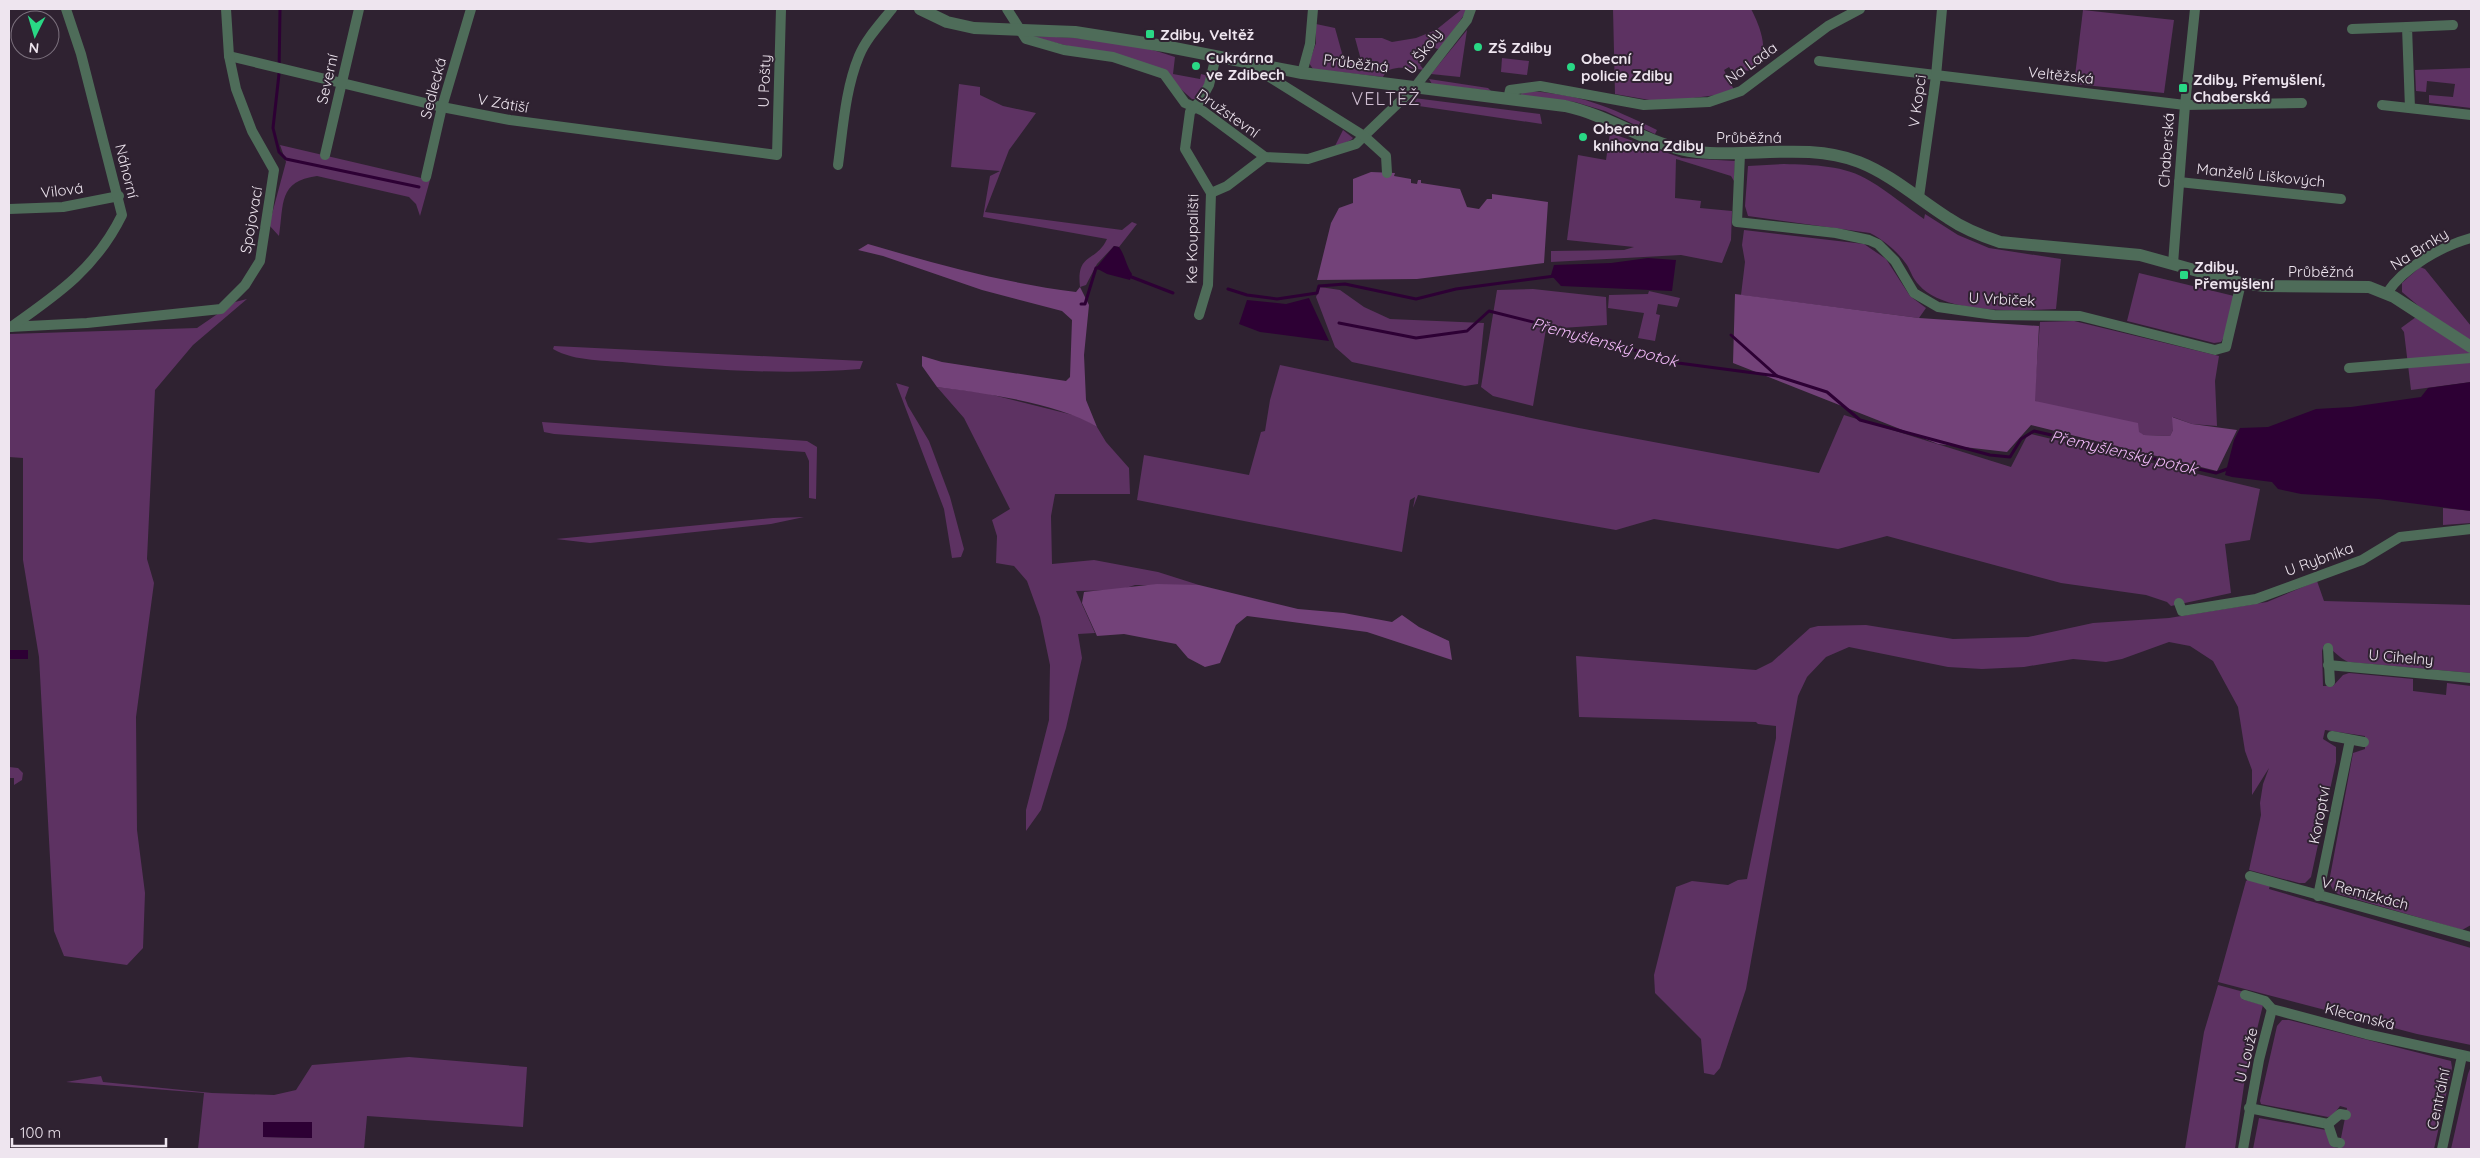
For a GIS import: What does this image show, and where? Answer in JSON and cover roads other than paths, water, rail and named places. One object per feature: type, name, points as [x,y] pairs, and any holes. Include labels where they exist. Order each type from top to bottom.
[{"type":"street","name":"Náhorní","points":[[10,327],[58,294],[86,270],[114,231],[122,215],[119,196],[81,54],[66,9]]},
{"type":"street","name":"Spojovací","points":[[10,327],[87,323],[221,309],[245,285],[260,261],[274,170],[252,131],[236,89],[230,56],[226,9]]},
{"type":"street","name":"Severní","points":[[325,155],[359,9]]},
{"type":"street","name":"Sedlecká","points":[[426,177],[442,107],[471,9]]},
{"type":"street","name":"U Pošty","points":[[776,155],[781,9]]},
{"type":"street","points":[[838,165],[847,97],[859,56],[871,35],[892,9]]},
{"type":"street","name":"Průběžná","points":[[920,9],[947,22],[974,28],[1075,32],[1302,72],[1565,106],[1597,114],[1677,148],[1696,152],[1829,154],[1857,161],[1875,170],[1965,228],[2000,242],[2140,255],[2241,283],[2300,288],[2369,287],[2387,293],[2471,347]]},
{"type":"street","points":[[1007,9],[1019,31]]},
{"type":"street","points":[[1302,72],[1310,44],[1313,9]]},
{"type":"street","name":"U Školy","points":[[1415,87],[1467,20],[1471,9]]},
{"type":"street","name":"Na Lada","points":[[1508,99],[1510,90],[1540,86],[1644,105],[1709,102],[1725,98],[1741,91],[1828,26],[1860,9]]},
{"type":"street","name":"V Kopci","points":[[1919,197],[1936,76],[1942,9]]},
{"type":"street","name":"Chaberská","points":[[2173,264],[2184,105],[2196,9]]},
{"type":"street","points":[[2352,29],[2453,25]]},
{"type":"street","points":[[2407,27],[2410,108]]},
{"type":"street","name":"Družstevní","points":[[1019,31],[1026,39],[1064,50],[1113,57],[1164,74],[1185,103],[1195,106],[1265,157],[1308,159],[1356,144],[1415,87]]},
{"type":"street","name":"V Zátiší","points":[[230,56],[342,81],[442,107],[510,120],[776,155]]},
{"type":"street","name":"Ke Koupališti","points":[[1199,315],[1208,285],[1211,193],[1185,149],[1190,112],[1209,85],[1216,56]]},
{"type":"street","name":"Veltěžská","points":[[1819,61],[2184,105],[2302,103]]},
{"type":"street","points":[[1259,64],[1260,71],[1364,136],[1386,156],[1387,173]]},
{"type":"street","points":[[2382,105],[2471,115]]},
{"type":"street","name":"U Vrbiček","points":[[1740,154],[1737,222],[1836,233],[1869,240],[1878,244],[1895,261],[1914,293],[1938,307],[1994,316],[2080,316],[2215,350],[2226,348],[2241,283]]},
{"type":"street","points":[[1211,193],[1227,186],[1265,157]]},
{"type":"street","name":"Manželů Liškových","points":[[2179,182],[2341,198]]},
{"type":"street","name":"Vilová","points":[[9,209],[63,207],[119,196]]},
{"type":"street","name":"Na Brnky","points":[[2387,293],[2393,283],[2424,260],[2458,242],[2471,238]]},
{"type":"street","points":[[2349,368],[2471,358]]},
{"type":"street","name":"U Rybníka","points":[[2179,603],[2182,611],[2256,599],[2362,560],[2400,537],[2471,529]]},
{"type":"street","points":[[2328,648],[2330,682]]},
{"type":"street","name":"U Cihelny","points":[[2328,665],[2471,678]]},
{"type":"street","points":[[2332,736],[2364,742]]},
{"type":"street","name":"Koroptví","points":[[2318,896],[2350,740]]},
{"type":"street","name":"V Remízkách","points":[[2250,876],[2471,937]]},
{"type":"street","name":"Klecanská","points":[[2245,995],[2265,1001],[2272,1009],[2467,1056]]},
{"type":"street","name":"U Louže","points":[[2243,1149],[2249,1108],[2272,1009]]},
{"type":"street","name":"Centrální","points":[[2442,1149],[2467,1056]]},
{"type":"street","points":[[2249,1108],[2328,1124]]},
{"type":"street","points":[[2328,1124],[2340,1114],[2346,1115]]},
{"type":"street","points":[[2328,1124],[2334,1142],[2340,1143]]},
{"type":"waterway","name":"Přemyšlenský potok","points":[[280,9],[279,74],[273,128],[279,152],[286,159],[419,187]]},
{"type":"waterway","name":"Přemyšlenský potok","points":[[1081,304],[1085,304],[1096,268],[1099,268]]},
{"type":"waterway","name":"Přemyšlenský potok","points":[[1129,276],[1173,293]]},
{"type":"waterway","name":"Přemyšlenský potok","points":[[1228,289],[1247,295],[1277,299],[1317,293],[1319,286],[1345,284],[1416,299],[1456,289],[1555,276]]},
{"type":"waterway","name":"Přemyšlenský potok","points":[[1339,323],[1416,338],[1467,331],[1489,311],[1614,342],[1663,361],[1777,376],[1827,392],[1860,420],[1990,455],[2010,457],[2021,439],[2034,431],[2216,473],[2230,468]]},
{"type":"waterway","points":[[1731,335],[1777,376]]},
{"type":"place","name":"Zdiby, Veltěž","points":[[1150,34]]},
{"type":"place","name":"ZŠ Zdiby","points":[[1478,47]]},
{"type":"place","name":"Cukrárna ve Zdibech","points":[[1196,66]]},
{"type":"place","name":"Obecní policie Zdiby","points":[[1571,67]]},
{"type":"place","name":"Zdiby, Přemyšlení, Chaberská","points":[[2183,88]]},
{"type":"place","name":"Obecní knihovna Zdiby","points":[[1583,137]]},
{"type":"place","name":"Zdiby, Přemyšlení","points":[[2184,275]]},
{"type":"district","name":"VELTĚŽ","points":[[1386,98]]}]
